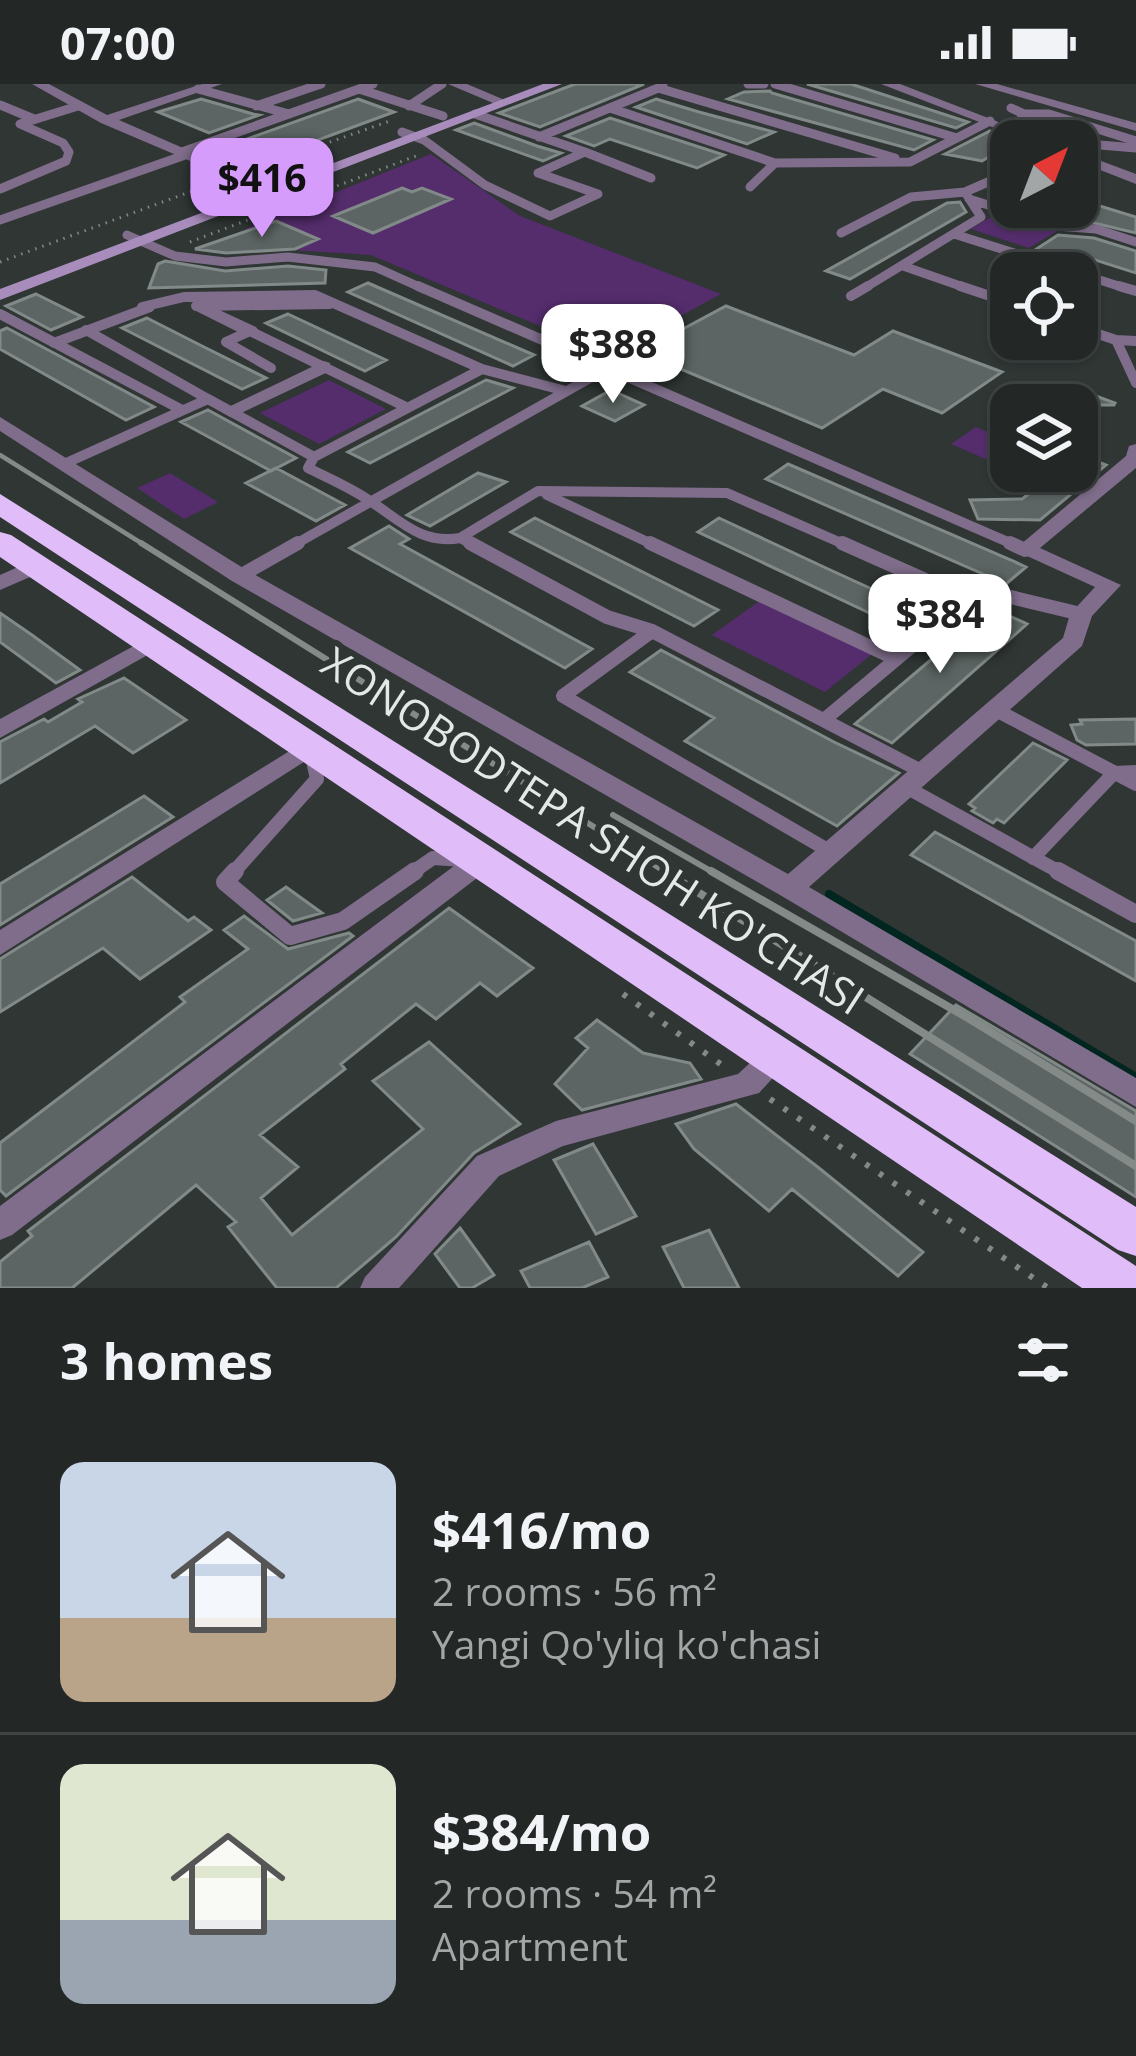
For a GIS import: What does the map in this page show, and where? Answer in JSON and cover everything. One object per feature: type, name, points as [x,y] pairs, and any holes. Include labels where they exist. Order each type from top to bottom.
[{"type":"highway","name":"XONOBODTEPA SHOH KO'CHASI","points":[[0,503],[866,1065],[1136,1234]]},
{"type":"highway","name":"XONOBODTEPA SHOH KO'CHASI","points":[[0,542],[18,575],[152,643],[1125,1288]]},
{"type":"main road","points":[[0,283],[475,114],[528,84]]},
{"type":"main road","points":[[409,134],[443,116],[554,84]]},
{"type":"main road","points":[[0,295],[134,238]]},
{"type":"street","points":[[39,84],[106,119],[266,188]]},
{"type":"street","points":[[106,119],[215,84]]},
{"type":"street","points":[[455,84],[498,100]]},
{"type":"street","points":[[888,84],[990,121]]},
{"type":"street","points":[[982,84],[1136,127]]},
{"type":"street","points":[[1098,164],[1136,179]]},
{"type":"street","points":[[200,306],[250,331]]},
{"type":"street","points":[[230,411],[324,367]]},
{"type":"street","points":[[0,423],[240,576],[808,872],[1136,1094]]},
{"type":"street","points":[[808,872],[1074,641],[1082,614],[1110,585],[1025,550],[1136,458],[1136,452]]},
{"type":"street","points":[[0,730],[152,643]]},
{"type":"street","points":[[0,944],[309,747]]},
{"type":"street","points":[[0,1225],[480,861]]},
{"type":"street","points":[[377,1288],[488,1166],[556,1134],[748,1084],[777,1057]]},
{"type":"lane","points":[[256,106],[321,84]]},
{"type":"lane","points":[[335,84],[443,116]]},
{"type":"lane","points":[[0,220],[373,84]]},
{"type":"lane","points":[[409,106],[442,84]]},
{"type":"lane","points":[[748,84],[764,84]]},
{"type":"lane","points":[[775,84],[957,138]]},
{"type":"lane","points":[[539,137],[663,86],[910,163]]},
{"type":"lane","points":[[198,89],[289,114]]},
{"type":"lane","points":[[1020,91],[1011,107],[1021,114],[1108,149],[1136,145]]},
{"type":"lane","points":[[0,105],[34,119]]},
{"type":"lane","points":[[0,189],[66,161],[69,152],[63,143],[20,124],[78,106]]},
{"type":"lane","points":[[610,108],[775,163],[910,163],[990,121]]},
{"type":"lane","points":[[475,114],[651,178]]},
{"type":"lane","points":[[1021,114],[1049,114],[1136,145]]},
{"type":"lane","points":[[409,134],[485,185],[550,216],[598,194],[538,173],[585,152]]},
{"type":"lane","points":[[750,187],[775,163]]},
{"type":"lane","points":[[967,196],[990,183]]},
{"type":"lane","points":[[851,296],[981,218],[967,196]]},
{"type":"lane","points":[[841,233],[911,197],[967,196],[1056,226],[1096,230],[1136,242]]},
{"type":"lane","points":[[954,234],[1136,291]]},
{"type":"lane","points":[[134,238],[175,256],[209,260],[289,257],[375,267],[1025,550]]},
{"type":"lane","points":[[903,266],[990,297]]},
{"type":"lane","points":[[54,343],[142,307],[184,297],[315,295],[482,369],[566,391]]},
{"type":"lane","points":[[142,307],[335,304]]},
{"type":"lane","points":[[0,314],[182,410]]},
{"type":"lane","points":[[86,330],[314,457]]},
{"type":"lane","points":[[272,368],[226,342],[250,331],[408,408]]},
{"type":"lane","points":[[1098,334],[1136,341]]},
{"type":"lane","points":[[1116,340],[1131,381],[1136,383]]},
{"type":"lane","points":[[240,576],[606,368]]},
{"type":"lane","points":[[482,369],[314,457],[308,468],[374,502],[390,520],[446,543],[538,491],[727,493],[968,599]]},
{"type":"lane","points":[[64,464],[208,399]]},
{"type":"lane","points":[[538,491],[896,659]]},
{"type":"lane","points":[[460,538],[607,617],[652,631],[824,719],[1034,858],[1136,914]]},
{"type":"lane","points":[[824,719],[968,599],[998,594],[1082,614]]},
{"type":"lane","points":[[652,631],[563,696],[808,872]]},
{"type":"lane","points":[[996,710],[1136,784]]},
{"type":"lane","points":[[309,747],[317,779],[225,882],[290,936],[343,921],[433,858],[480,861]]},
{"type":"lane","points":[[1034,858],[1114,772],[1136,772]]},
{"type":"shaded area","points":[[431,154],[520,216],[721,294],[609,355],[371,255],[291,250],[245,229]]},
{"type":"shaded area","points":[[990,218],[990,228],[1057,231],[1029,248],[971,229]]},
{"type":"shaded area","points":[[329,380],[386,409],[319,444],[260,413]]},
{"type":"shaded area","points":[[976,427],[990,433],[990,461],[951,444]]},
{"type":"shaded area","points":[[170,473],[218,502],[184,519],[137,488]]},
{"type":"shaded area","points":[[761,600],[872,654],[825,692],[712,635]]},
{"type":"building","points":[[575,84],[644,84],[540,127],[499,113]]},
{"type":"building","points":[[807,84],[851,84],[968,122],[956,128]]},
{"type":"building","points":[[770,91],[933,140],[914,150],[728,99],[744,92]]},
{"type":"building","points":[[201,99],[259,115],[209,133],[158,112]]},
{"type":"building","points":[[358,99],[394,112],[283,153],[247,139]]},
{"type":"building","points":[[656,99],[774,132],[747,144],[636,107]]},
{"type":"building","points":[[610,118],[724,155],[697,168],[610,139],[594,146],[566,136]]},
{"type":"building","points":[[474,123],[561,153],[543,161],[456,130]]},
{"type":"building","points":[[990,131],[990,156],[982,161],[945,154]]},
{"type":"building","points":[[402,188],[412,192],[422,188],[451,199],[373,233],[333,216]]},
{"type":"building","points":[[960,202],[966,212],[850,279],[826,271],[947,203]]},
{"type":"building","points":[[1098,205],[1136,217],[1136,233],[1098,224]]},
{"type":"building","points":[[276,221],[318,239],[295,249],[226,253],[195,249]]},
{"type":"building","points":[[1058,235],[1094,238],[1136,251],[1136,273],[1098,261],[1098,252],[1035,250]]},
{"type":"building","points":[[165,261],[225,271],[288,266],[326,270],[325,283],[149,288],[158,264]]},
{"type":"building","points":[[368,283],[534,355],[513,366],[348,292]]},
{"type":"building","points":[[36,294],[82,317],[51,330],[6,306]]},
{"type":"building","points":[[726,306],[854,355],[893,331],[1002,372],[942,413],[883,389],[822,428],[640,352]]},
{"type":"building","points":[[288,314],[386,360],[365,371],[266,323]]},
{"type":"building","points":[[147,318],[266,378],[242,389],[122,328]]},
{"type":"building","points":[[7,328],[154,407],[126,420],[0,349],[0,331]]},
{"type":"building","points":[[486,380],[513,388],[370,463],[348,452]]},
{"type":"building","points":[[611,390],[644,405],[615,421],[582,406]]},
{"type":"building","points":[[208,410],[296,458],[271,471],[181,422]]},
{"type":"building","points":[[788,464],[1026,567],[1006,584],[766,479]]},
{"type":"building","points":[[276,468],[345,505],[316,521],[246,483]]},
{"type":"building","points":[[478,473],[506,482],[430,526],[407,515]]},
{"type":"building","points":[[1031,492],[1074,492],[1040,520],[978,519],[970,500],[1022,499]]},
{"type":"building","points":[[535,518],[718,610],[694,626],[511,532]]},
{"type":"building","points":[[719,518],[898,601],[878,617],[698,532]]},
{"type":"building","points":[[389,526],[409,539],[400,544],[592,649],[565,668],[350,548]]},
{"type":"building","points":[[992,608],[1027,624],[892,743],[855,724]]},
{"type":"building","points":[[0,613],[80,670],[56,683],[0,642]]},
{"type":"building","points":[[661,650],[899,773],[837,826],[685,741],[714,718],[630,672]]},
{"type":"building","points":[[124,678],[186,720],[133,753],[95,726],[0,783],[0,742],[44,719],[48,722],[82,702],[78,699]]},
{"type":"building","points":[[1136,719],[1136,744],[1086,745],[1077,740],[1071,725],[1082,724],[1080,720]]},
{"type":"building","points":[[1033,743],[1067,760],[1004,823],[997,819],[993,823],[972,811],[975,808],[969,804]]},
{"type":"building","points":[[144,796],[173,817],[0,925],[0,884]]},
{"type":"building","points":[[935,832],[1136,941],[1136,981],[911,855]]},
{"type":"building","points":[[132,877],[188,921],[194,917],[211,930],[140,979],[103,948],[0,1012],[0,959]]},
{"type":"building","points":[[286,887],[322,913],[293,921],[267,900]]},
{"type":"building","points":[[449,908],[533,968],[497,996],[480,983],[436,1019],[416,1004],[341,1064],[345,1069],[260,1135],[298,1167],[261,1198],[292,1235],[423,1129],[373,1081],[429,1042],[520,1124],[474,1153],[396,1237],[336,1288],[277,1288],[228,1227],[236,1222],[196,1185],[72,1288],[0,1288],[0,1262],[32,1236],[28,1231]]},
{"type":"building","points":[[244,916],[288,949],[349,933],[353,936],[6,1196],[0,1190],[0,1143],[185,1002],[180,997],[248,949],[224,930]]},
{"type":"building","points":[[956,1005],[1136,1111],[1136,1197],[910,1054]]},
{"type":"building","points":[[597,1020],[643,1053],[690,1063],[701,1079],[582,1110],[555,1084],[588,1048],[576,1038]]},
{"type":"building","points":[[736,1104],[923,1252],[898,1276],[792,1189],[769,1211],[694,1149],[676,1124]]},
{"type":"building","points":[[593,1144],[636,1216],[596,1234],[554,1160]]},
{"type":"building","points":[[460,1228],[494,1275],[472,1288],[460,1288],[435,1254]]},
{"type":"building","points":[[709,1230],[739,1288],[684,1288],[663,1247]]},
{"type":"building","points":[[589,1242],[608,1277],[582,1288],[530,1288],[521,1271]]},
{"type":"waterway","points":[[829,894],[1136,1077]]},
{"type":"railway","points":[[0,455],[146,546]]},
{"type":"railway","points":[[141,543],[669,874]]},
{"type":"railway","points":[[613,815],[716,874]]},
{"type":"railway","points":[[664,871],[1136,1166]]},
{"type":"railway","points":[[711,871],[1136,1121]]}]
